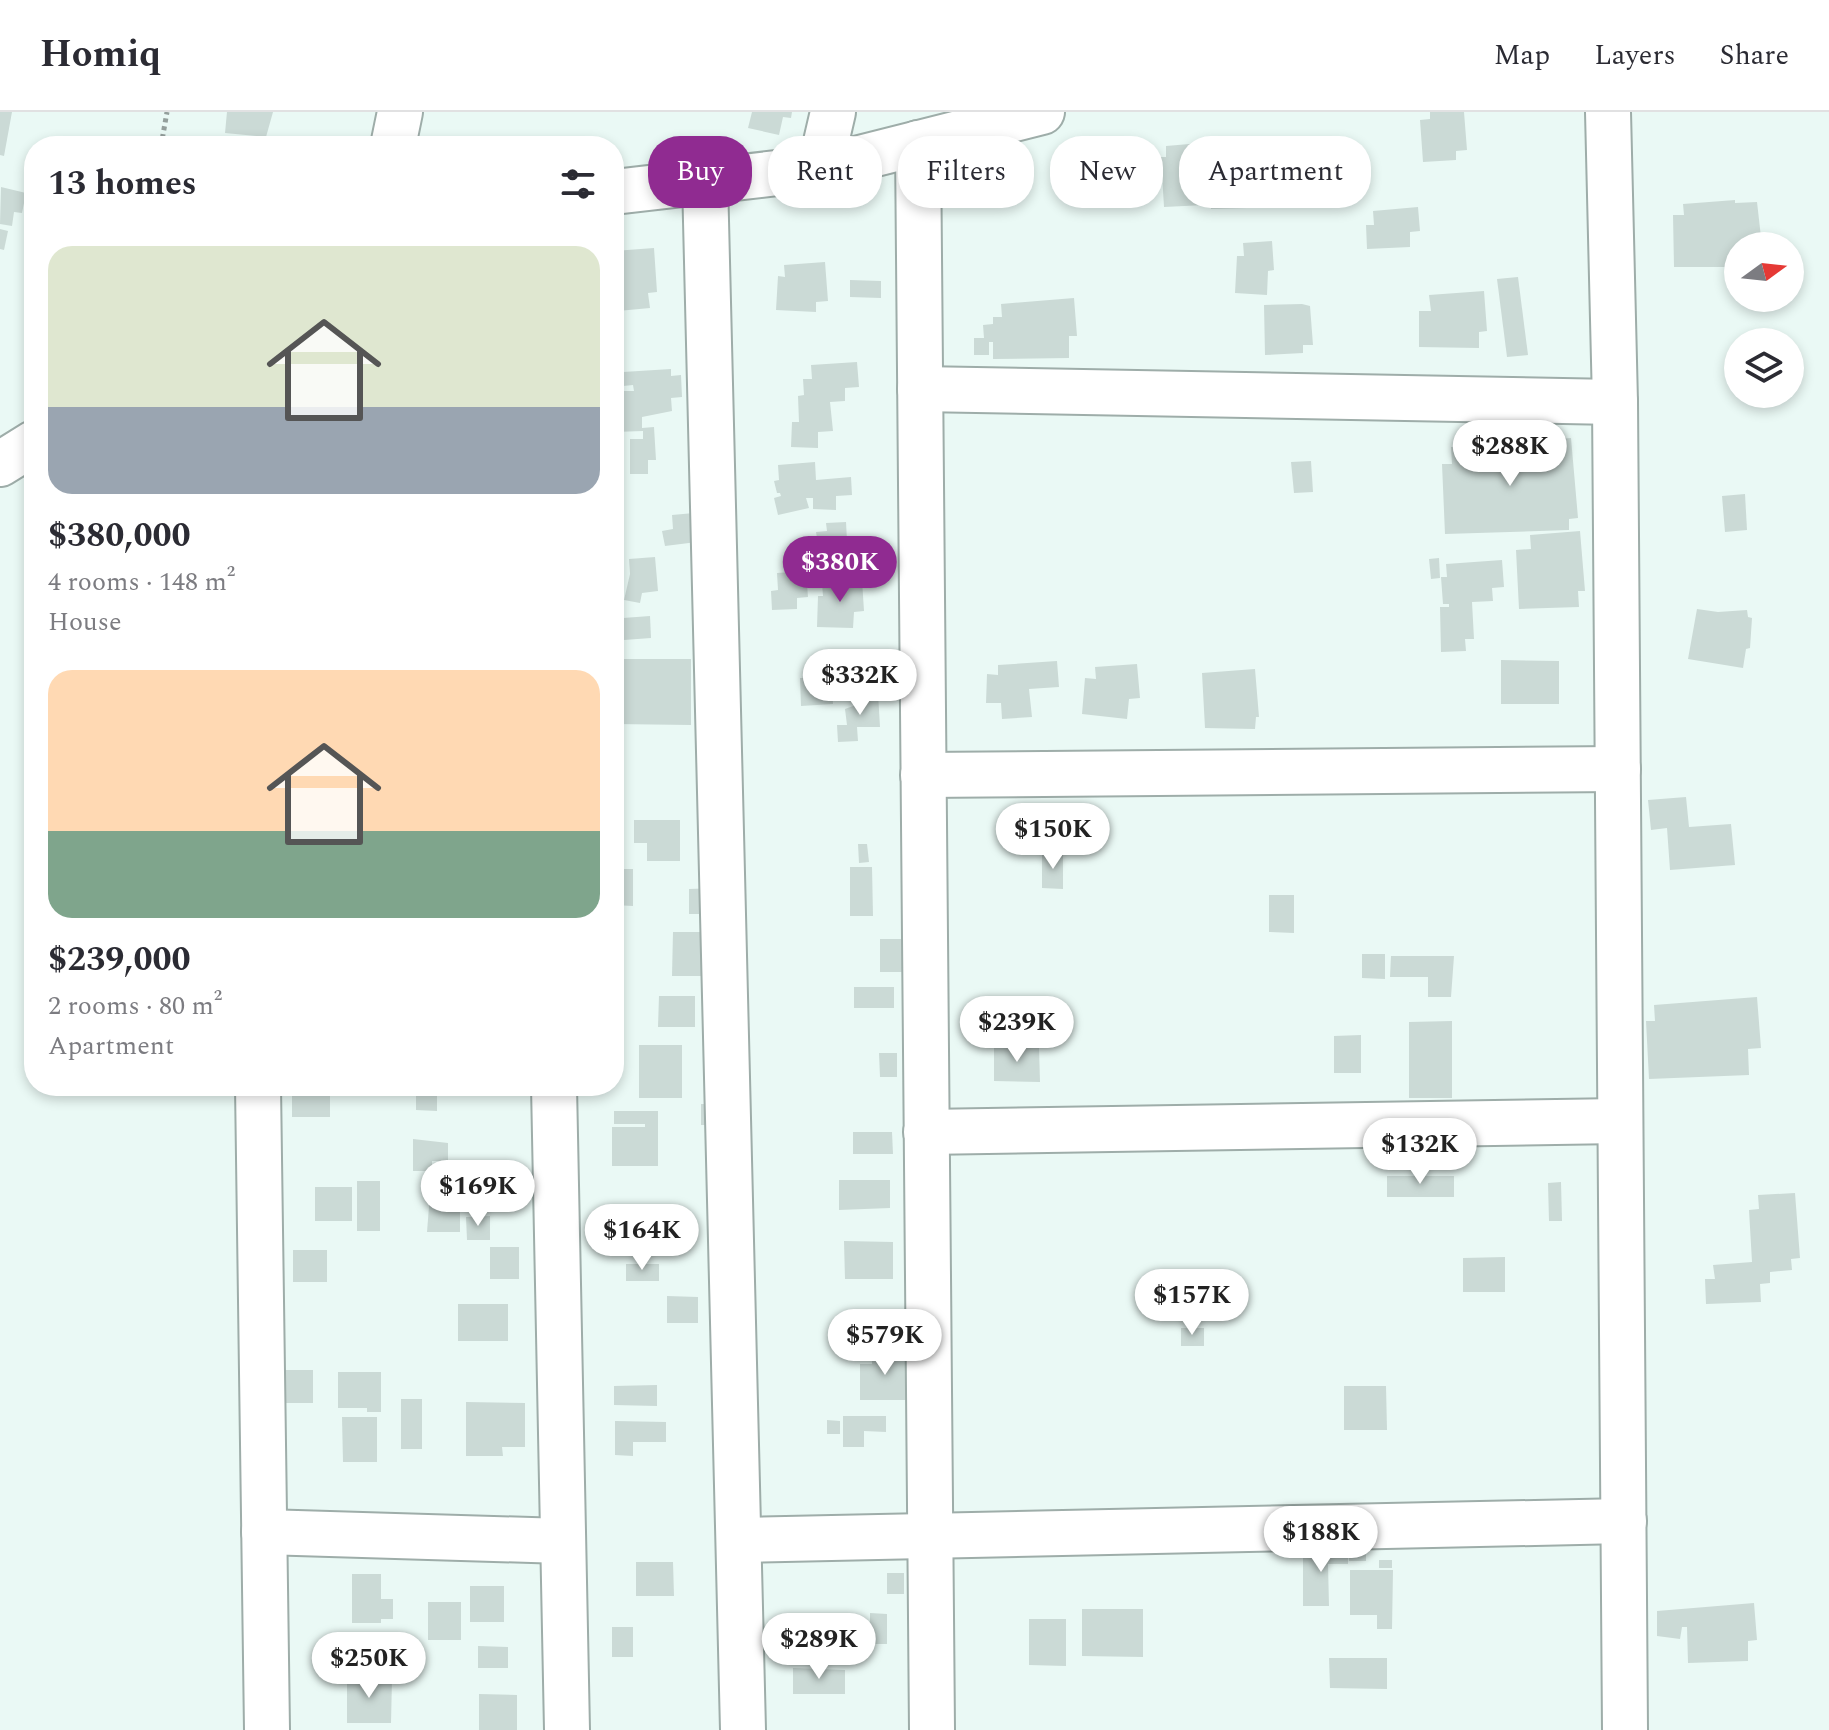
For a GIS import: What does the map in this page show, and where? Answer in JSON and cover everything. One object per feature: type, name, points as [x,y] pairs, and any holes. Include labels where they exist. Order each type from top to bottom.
[{"type":"street","points":[[395,136],[400,112]]},
{"type":"street","points":[[827,136],[833,112]]},
{"type":"street","points":[[946,136],[1042,112]]},
{"type":"street","points":[[1608,112],[1615,402],[1625,1730]]},
{"type":"street","points":[[624,191],[648,188]]},
{"type":"street","points":[[706,208],[743,1730]]},
{"type":"street","points":[[919,208],[932,1730]]},
{"type":"street","points":[[920,389],[1615,402]]},
{"type":"street","points":[[0,464],[24,449]]},
{"type":"street","points":[[923,775],[1618,769]]},
{"type":"street","points":[[258,1096],[267,1730]]},
{"type":"street","points":[[554,1096],[567,1730]]},
{"type":"street","points":[[926,1132],[1620,1121]]},
{"type":"street","points":[[740,1540],[1624,1521]]},
{"type":"street","points":[[264,1532],[563,1541]]},
{"type":"path","points":[[163,136],[167,112]]},
{"type":"building","points":[[0,112],[12,112],[4,156],[0,155]]},
{"type":"building","points":[[227,112],[273,112],[266,136],[225,133]]},
{"type":"building","points":[[752,112],[792,112],[791,118],[783,117],[779,135],[748,128]]},
{"type":"building","points":[[1430,112],[1464,112],[1467,150],[1456,151],[1456,160],[1423,162],[1420,120],[1430,119]]},
{"type":"building","points":[[1179,145],[1179,206],[1164,207],[1163,157],[1166,157],[1166,146]]},
{"type":"building","points":[[1,187],[24,193],[22,213],[14,212],[12,226],[0,224]]},
{"type":"building","points":[[1735,200],[1735,203],[1757,202],[1760,232],[1724,232],[1724,267],[1674,267],[1673,215],[1684,215],[1683,204]]},
{"type":"building","points":[[1418,207],[1420,231],[1410,232],[1410,247],[1367,249],[1366,225],[1374,225],[1373,211]]},
{"type":"building","points":[[0,229],[8,231],[4,250],[0,249]]},
{"type":"building","points":[[1272,241],[1274,270],[1268,271],[1267,295],[1235,293],[1237,256],[1244,256],[1243,243]]},
{"type":"building","points":[[654,248],[657,292],[648,293],[650,308],[624,310],[624,250]]},
{"type":"building","points":[[825,262],[828,301],[816,302],[816,312],[776,310],[778,276],[785,277],[784,265]]},
{"type":"building","points":[[1518,277],[1528,355],[1507,357],[1497,279]]},
{"type":"building","points":[[850,280],[881,281],[881,298],[850,297]]},
{"type":"building","points":[[1484,291],[1487,331],[1479,332],[1479,348],[1419,347],[1419,311],[1431,311],[1429,295]]},
{"type":"building","points":[[1074,298],[1077,336],[1069,336],[1069,358],[993,359],[993,342],[989,342],[989,355],[974,355],[974,338],[984,338],[983,325],[993,324],[993,317],[1002,317],[1001,304]]},
{"type":"building","points":[[1264,305],[1310,306],[1313,345],[1303,345],[1303,353],[1265,355]]},
{"type":"building","points":[[857,362],[859,387],[845,388],[845,401],[830,402],[833,431],[818,432],[818,448],[791,447],[792,422],[799,422],[798,396],[804,395],[803,379],[812,379],[811,365]]},
{"type":"building","points":[[671,369],[671,376],[681,375],[682,397],[671,398],[672,411],[642,417],[642,428],[654,427],[656,460],[648,460],[648,474],[630,474],[630,439],[643,439],[643,431],[624,432],[624,391],[634,391],[633,385],[624,386],[624,372]]},
{"type":"building","points":[[1571,438],[1578,518],[1569,519],[1569,530],[1445,534],[1442,464],[1452,464],[1451,447]]},
{"type":"building","points":[[1311,461],[1313,492],[1294,493],[1291,462]]},
{"type":"building","points":[[815,462],[816,480],[851,477],[852,495],[836,496],[836,510],[813,509],[813,498],[806,498],[809,508],[778,515],[774,498],[781,496],[774,481],[779,480],[778,465]]},
{"type":"building","points":[[1745,494],[1747,530],[1725,532],[1722,496]]},
{"type":"building","points":[[705,512],[697,542],[665,546],[662,531],[673,529],[672,515]]},
{"type":"building","points":[[846,522],[848,559],[843,560],[844,569],[823,572],[816,532],[827,531],[826,523]]},
{"type":"building","points":[[1580,531],[1585,591],[1578,591],[1579,607],[1519,609],[1516,550],[1531,549],[1530,535]]},
{"type":"building","points":[[655,557],[658,591],[642,593],[640,603],[624,600],[630,574],[629,559]]},
{"type":"building","points":[[1439,558],[1440,578],[1431,579],[1429,559]]},
{"type":"building","points":[[1502,560],[1504,587],[1492,588],[1493,601],[1472,602],[1474,639],[1465,639],[1466,651],[1441,652],[1440,607],[1449,607],[1449,604],[1443,604],[1441,577],[1447,577],[1446,564]]},
{"type":"building","points":[[806,571],[808,597],[797,598],[797,609],[772,610],[771,591],[778,590],[777,573]]},
{"type":"building","points":[[862,580],[864,611],[854,612],[853,628],[817,627],[818,596],[823,596],[822,583]]},
{"type":"building","points":[[1697,609],[1718,612],[1747,610],[1748,617],[1752,618],[1750,648],[1746,649],[1743,668],[1688,659]]},
{"type":"building","points":[[650,616],[651,638],[624,640],[624,618]]},
{"type":"building","points":[[624,659],[691,659],[691,725],[624,724]]},
{"type":"building","points":[[845,660],[847,688],[832,689],[833,704],[801,706],[800,678],[805,678],[804,667],[813,666],[813,663]]},
{"type":"building","points":[[1501,660],[1559,661],[1559,704],[1501,704]]},
{"type":"building","points":[[1057,661],[1059,687],[1029,689],[1032,717],[1002,719],[1001,703],[986,703],[987,674],[998,675],[998,665]]},
{"type":"building","points":[[1137,664],[1140,698],[1129,699],[1127,719],[1082,714],[1085,678],[1096,679],[1095,667]]},
{"type":"building","points":[[1255,669],[1259,717],[1256,717],[1255,729],[1205,728],[1202,673]]},
{"type":"building","points":[[878,693],[880,727],[857,727],[858,741],[838,742],[837,725],[847,725],[845,709],[856,705],[856,695]]},
{"type":"building","points":[[1686,797],[1689,827],[1731,824],[1735,865],[1670,870],[1667,828],[1651,830],[1648,800]]},
{"type":"building","points":[[634,820],[680,820],[680,861],[647,861],[647,843],[634,843]]},
{"type":"building","points":[[858,844],[867,844],[869,862],[859,863]]},
{"type":"building","points":[[1042,853],[1063,853],[1063,889],[1042,888]]},
{"type":"building","points":[[850,867],[872,867],[873,916],[850,916]]},
{"type":"building","points":[[624,869],[633,869],[633,906],[624,906]]},
{"type":"building","points":[[717,888],[717,914],[689,914],[689,889]]},
{"type":"building","points":[[1269,895],[1294,895],[1294,933],[1269,932]]},
{"type":"building","points":[[673,932],[721,932],[720,976],[672,976]]},
{"type":"building","points":[[880,939],[903,939],[903,972],[880,972]]},
{"type":"building","points":[[1362,954],[1385,954],[1385,979],[1362,978]]},
{"type":"building","points":[[1391,956],[1454,956],[1451,997],[1428,997],[1428,977],[1390,977]]},
{"type":"building","points":[[854,987],[894,987],[894,1008],[854,1008]]},
{"type":"building","points":[[659,996],[695,996],[695,1027],[658,1027]]},
{"type":"building","points":[[1757,997],[1761,1048],[1748,1049],[1749,1075],[1649,1079],[1646,1021],[1655,1021],[1654,1005]]},
{"type":"building","points":[[1452,1021],[1452,1098],[1409,1098],[1409,1022]]},
{"type":"building","points":[[1361,1035],[1361,1073],[1334,1073],[1334,1036]]},
{"type":"building","points":[[639,1045],[682,1045],[682,1098],[639,1098]]},
{"type":"building","points":[[994,1047],[1039,1047],[1040,1082],[994,1081]]},
{"type":"building","points":[[879,1053],[897,1053],[897,1077],[880,1077]]},
{"type":"building","points":[[292,1096],[330,1096],[330,1117],[292,1117]]},
{"type":"building","points":[[416,1096],[437,1096],[437,1111],[416,1110]]},
{"type":"building","points":[[701,1104],[723,1104],[723,1125],[701,1125]]},
{"type":"building","points":[[614,1111],[658,1111],[658,1166],[612,1166],[612,1127],[645,1127],[645,1124],[614,1124]]},
{"type":"building","points":[[853,1132],[892,1132],[893,1154],[853,1154]]},
{"type":"building","points":[[413,1139],[448,1143],[448,1161],[432,1161],[432,1171],[413,1171]]},
{"type":"building","points":[[1387,1176],[1454,1176],[1454,1197],[1387,1197]]},
{"type":"building","points":[[469,1180],[500,1180],[500,1209],[469,1209]]},
{"type":"building","points":[[839,1180],[890,1180],[890,1208],[839,1210]]},
{"type":"building","points":[[357,1181],[380,1181],[380,1231],[357,1231]]},
{"type":"building","points":[[431,1181],[460,1181],[460,1232],[427,1232]]},
{"type":"building","points":[[1561,1182],[1562,1221],[1549,1221],[1548,1183]]},
{"type":"building","points":[[315,1187],[352,1187],[352,1221],[315,1221]]},
{"type":"building","points":[[1795,1193],[1800,1258],[1791,1259],[1792,1270],[1770,1272],[1770,1283],[1760,1284],[1761,1302],[1706,1304],[1705,1279],[1715,1279],[1713,1265],[1752,1262],[1749,1210],[1759,1209],[1758,1195]]},
{"type":"building","points":[[490,1216],[490,1240],[467,1240],[466,1217]]},
{"type":"building","points":[[844,1241],[893,1242],[893,1279],[845,1279]]},
{"type":"building","points":[[490,1247],[519,1247],[519,1279],[490,1279]]},
{"type":"building","points":[[293,1250],[327,1250],[327,1282],[293,1282]]},
{"type":"building","points":[[1505,1257],[1505,1292],[1463,1292],[1463,1258]]},
{"type":"building","points":[[626,1264],[659,1264],[659,1281],[626,1281]]},
{"type":"building","points":[[667,1296],[698,1297],[698,1323],[667,1323]]},
{"type":"building","points":[[458,1304],[508,1304],[508,1341],[458,1341]]},
{"type":"building","points":[[875,1321],[875,1344],[838,1347],[838,1330],[851,1329],[851,1322]]},
{"type":"building","points":[[1181,1328],[1204,1328],[1204,1346],[1181,1346]]},
{"type":"building","points":[[872,1352],[907,1352],[908,1400],[860,1400],[860,1364],[872,1364]]},
{"type":"building","points":[[283,1370],[313,1370],[313,1403],[283,1403]]},
{"type":"building","points":[[338,1372],[381,1372],[381,1412],[367,1412],[367,1408],[338,1408]]},
{"type":"building","points":[[657,1385],[657,1406],[614,1405],[614,1386]]},
{"type":"building","points":[[1344,1386],[1386,1386],[1387,1430],[1344,1430]]},
{"type":"building","points":[[401,1399],[422,1399],[422,1449],[401,1449]]},
{"type":"building","points":[[466,1402],[525,1403],[525,1447],[502,1447],[503,1456],[466,1456]]},
{"type":"building","points":[[843,1416],[886,1416],[886,1432],[864,1431],[864,1447],[843,1447]]},
{"type":"building","points":[[342,1417],[377,1417],[377,1462],[343,1462]]},
{"type":"building","points":[[827,1420],[840,1421],[840,1434],[827,1434]]},
{"type":"building","points":[[615,1421],[666,1422],[666,1442],[633,1442],[633,1456],[615,1455]]},
{"type":"building","points":[[1329,1543],[1348,1543],[1348,1564],[1328,1564],[1329,1606],[1303,1606],[1303,1556],[1328,1556]]},
{"type":"building","points":[[1366,1545],[1366,1561],[1349,1561],[1349,1546]]},
{"type":"building","points":[[1379,1560],[1392,1560],[1392,1568],[1379,1568]]},
{"type":"building","points":[[636,1562],[673,1562],[674,1596],[636,1596]]},
{"type":"building","points":[[1350,1570],[1393,1570],[1392,1629],[1377,1629],[1377,1615],[1350,1615]]},
{"type":"building","points":[[887,1573],[904,1573],[904,1594],[887,1594]]},
{"type":"building","points":[[352,1574],[381,1574],[381,1599],[393,1599],[393,1619],[381,1619],[381,1623],[352,1623]]},
{"type":"building","points":[[470,1586],[504,1586],[504,1622],[470,1622]]},
{"type":"building","points":[[428,1602],[461,1602],[461,1640],[428,1640]]},
{"type":"building","points":[[1754,1603],[1757,1640],[1748,1641],[1748,1661],[1688,1663],[1687,1627],[1682,1627],[1680,1639],[1657,1636],[1657,1611]]},
{"type":"building","points":[[1082,1609],[1143,1609],[1143,1657],[1082,1656]]},
{"type":"building","points":[[870,1613],[887,1614],[887,1644],[853,1644],[852,1631],[870,1631]]},
{"type":"building","points":[[1029,1619],[1066,1619],[1066,1666],[1029,1665]]},
{"type":"building","points":[[816,1623],[841,1623],[841,1654],[828,1654],[828,1637],[816,1637]]},
{"type":"building","points":[[612,1627],[633,1627],[633,1657],[612,1657]]},
{"type":"building","points":[[478,1646],[508,1647],[508,1668],[478,1668]]},
{"type":"building","points":[[1329,1658],[1387,1658],[1387,1689],[1330,1688]]},
{"type":"building","points":[[793,1668],[845,1670],[845,1694],[793,1694]]},
{"type":"building","points":[[347,1676],[392,1679],[391,1723],[347,1723]]},
{"type":"building","points":[[479,1694],[517,1695],[517,1730],[479,1730]]}]
